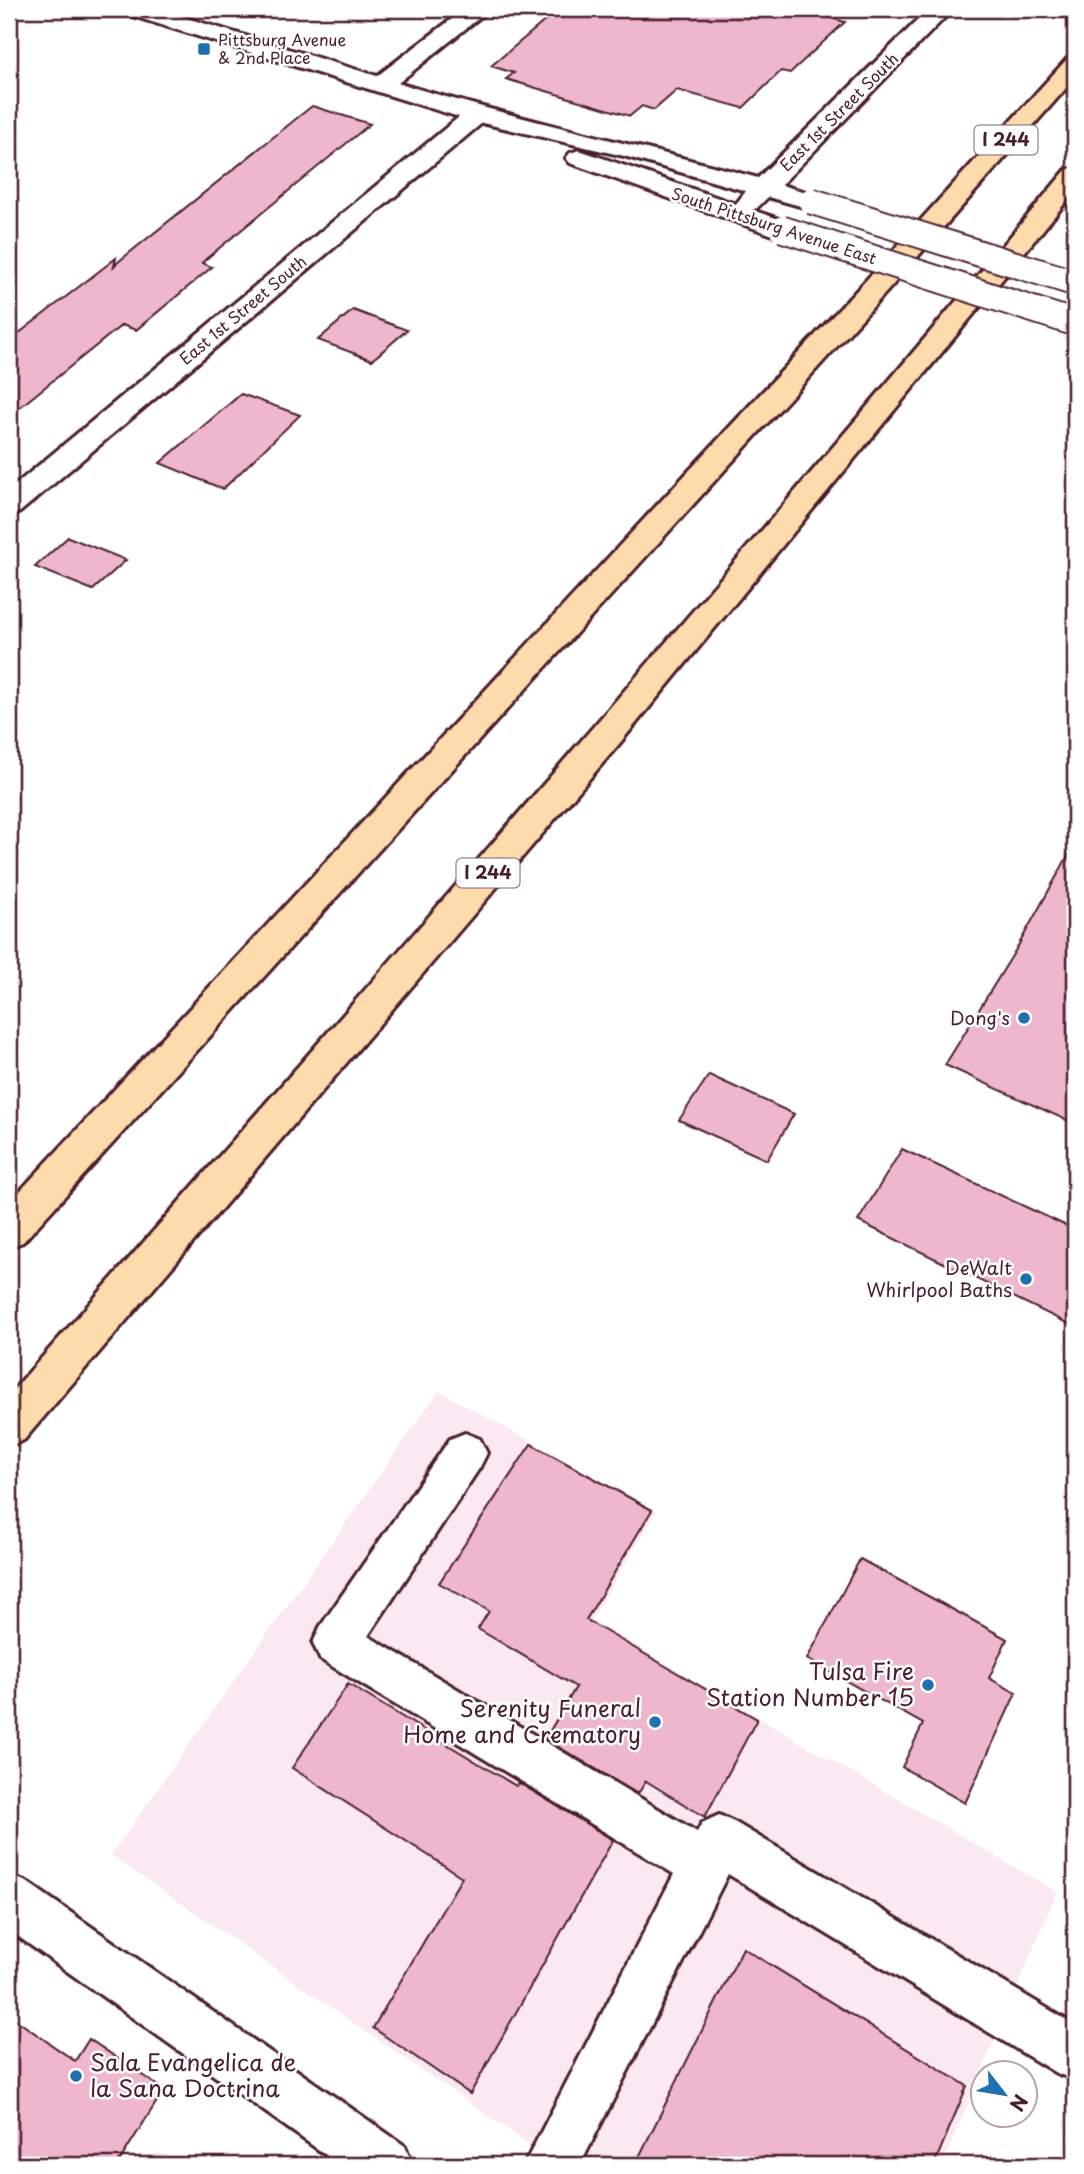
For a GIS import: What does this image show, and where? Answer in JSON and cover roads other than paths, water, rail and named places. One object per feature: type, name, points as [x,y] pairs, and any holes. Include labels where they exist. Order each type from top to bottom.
[{"type":"highway","name":"I 244","points":[[9,1230],[880,282],[1075,64]]},
{"type":"highway","name":"I 244","points":[[9,1426],[340,1046],[615,724],[962,314],[1075,175]]},
{"type":"street","name":"South Pittsburg Avenue East","points":[[134,9],[477,115],[630,150],[764,187],[1075,283]]},
{"type":"street","points":[[379,86],[479,9]]},
{"type":"street","name":"East 1st Street South","points":[[736,215],[942,9]]},
{"type":"street","name":"South Pittsburg Avenue East","points":[[477,115],[609,170],[736,215],[1075,323]]},
{"type":"street","name":"East 1st Street South","points":[[9,505],[477,115]]},
{"type":"street","points":[[465,1453],[336,1643],[706,1865]]},
{"type":"street","points":[[551,2165],[719,1840],[1075,2054]]},
{"type":"street","points":[[9,1900],[386,2165]]},
{"type":"place","name":"Pittsburg Avenue & 2nd Place","points":[[204,49]]},
{"type":"place","name":"Dong's","points":[[1024,1018]]},
{"type":"place","name":"DeWalt Whirlpool Baths","points":[[1026,1279]]},
{"type":"place","name":"Tulsa Fire Station Number 15","points":[[928,1685]]},
{"type":"place","name":"Serenity Funeral Home and Crematory","points":[[655,1722]]},
{"type":"place","name":"Sala Evangelica de la Sana Doctrina","points":[[76,2076]]}]
